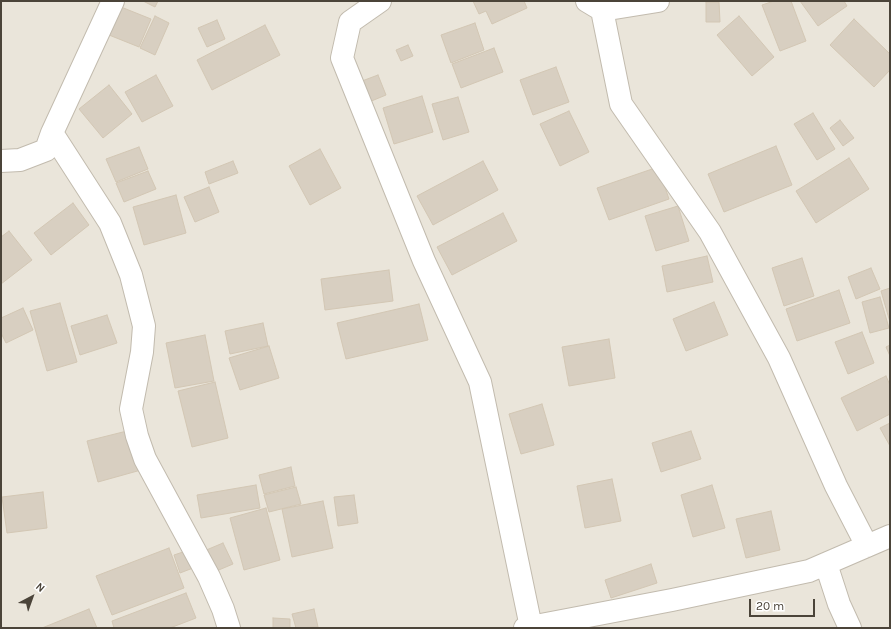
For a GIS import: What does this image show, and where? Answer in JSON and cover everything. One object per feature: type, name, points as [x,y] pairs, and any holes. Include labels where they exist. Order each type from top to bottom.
[{"type":"street","points":[[1,161],[20,160],[46,150],[52,133],[113,1]]},
{"type":"street","points":[[380,1],[350,22],[342,58],[424,262],[480,382],[528,628],[809,571],[890,536]]},
{"type":"street","points":[[658,1],[595,6],[621,104],[710,232],[779,358],[836,486],[867,546]]},
{"type":"street","points":[[52,133],[110,223],[131,275],[144,326],[142,352],[131,409],[137,436],[145,459],[209,577],[223,609],[229,628]]},
{"type":"street","points":[[826,564],[839,604],[850,628]]},
{"type":"shaded area","points":[[1,1],[890,1],[890,628],[1,628]]},
{"type":"building","points":[[143,1],[158,1],[155,7]]},
{"type":"building","points":[[473,1],[524,1],[527,8],[492,24],[486,11],[479,14]]},
{"type":"building","points":[[774,1],[791,1],[806,41],[780,51],[762,5]]},
{"type":"building","points":[[800,1],[844,1],[847,6],[818,26]]},
{"type":"building","points":[[706,2],[719,2],[720,22],[706,22]]},
{"type":"building","points":[[121,7],[151,19],[139,47],[109,35]]},
{"type":"building","points":[[155,16],[169,23],[155,55],[140,48]]},
{"type":"building","points":[[739,16],[774,57],[752,76],[717,35]]},
{"type":"building","points":[[854,19],[890,54],[890,70],[874,87],[830,45]]},
{"type":"building","points":[[217,20],[225,39],[207,47],[198,28]]},
{"type":"building","points":[[475,23],[484,50],[451,63],[441,35]]},
{"type":"building","points":[[265,25],[280,55],[212,90],[197,60]]},
{"type":"building","points":[[408,45],[413,56],[401,61],[396,50]]},
{"type":"building","points":[[494,48],[503,72],[461,88],[452,64]]},
{"type":"building","points":[[556,67],[569,102],[533,115],[520,80]]},
{"type":"building","points":[[156,75],[173,106],[142,122],[125,92]]},
{"type":"building","points":[[378,75],[386,95],[369,102],[362,81]]},
{"type":"building","points":[[109,85],[132,114],[103,138],[79,109]]},
{"type":"building","points":[[422,96],[433,132],[394,144],[383,108]]},
{"type":"building","points":[[458,97],[469,132],[443,140],[432,104]]},
{"type":"building","points":[[569,111],[589,152],[560,166],[540,124]]},
{"type":"building","points":[[813,113],[835,149],[817,160],[794,124]]},
{"type":"building","points":[[840,120],[854,138],[843,146],[830,128]]},
{"type":"building","points":[[776,146],[792,185],[724,212],[708,174]]},
{"type":"building","points":[[139,147],[148,169],[116,182],[106,159]]},
{"type":"building","points":[[320,149],[341,188],[310,205],[289,166]]},
{"type":"building","points":[[849,158],[869,189],[816,223],[796,191]]},
{"type":"building","points":[[233,161],[238,173],[209,184],[205,172]]},
{"type":"building","points":[[483,161],[498,190],[433,225],[417,196]]},
{"type":"building","points":[[658,167],[669,199],[609,220],[597,188]]},
{"type":"building","points":[[148,171],[156,189],[124,202],[116,183]]},
{"type":"building","points":[[209,187],[219,212],[195,222],[184,197]]},
{"type":"building","points":[[176,195],[186,233],[144,245],[133,207]]},
{"type":"building","points":[[73,203],[89,225],[51,255],[34,233]]},
{"type":"building","points":[[678,206],[689,241],[656,251],[645,216]]},
{"type":"building","points":[[503,213],[517,241],[452,275],[437,247]]},
{"type":"building","points":[[9,231],[32,260],[1,284],[1,237]]},
{"type":"building","points":[[707,256],[713,282],[667,292],[662,266]]},
{"type":"building","points":[[802,258],[814,296],[784,306],[772,268]]},
{"type":"building","points":[[871,268],[880,289],[856,299],[848,277]]},
{"type":"building","points":[[389,270],[393,301],[325,310],[321,279]]},
{"type":"building","points":[[890,288],[890,322],[881,291]]},
{"type":"building","points":[[839,290],[850,323],[797,341],[786,309]]},
{"type":"building","points":[[880,297],[889,328],[870,333],[862,302]]},
{"type":"building","points":[[714,302],[728,335],[686,351],[673,319]]},
{"type":"building","points":[[60,303],[77,362],[47,371],[30,311]]},
{"type":"building","points":[[419,304],[428,340],[346,359],[337,323]]},
{"type":"building","points":[[23,308],[33,330],[6,343],[1,333],[1,318]]},
{"type":"building","points":[[107,315],[117,343],[80,355],[71,326]]},
{"type":"building","points":[[263,323],[268,346],[230,354],[225,331]]},
{"type":"building","points":[[862,332],[874,363],[848,374],[835,342]]},
{"type":"building","points":[[205,335],[214,381],[175,388],[166,343]]},
{"type":"building","points":[[609,339],[615,378],[569,386],[562,347]]},
{"type":"building","points":[[890,345],[890,356],[886,347]]},
{"type":"building","points":[[269,346],[279,378],[240,390],[229,358]]},
{"type":"building","points":[[886,376],[890,385],[890,414],[857,431],[841,398]]},
{"type":"building","points":[[215,382],[228,438],[192,447],[178,391]]},
{"type":"building","points":[[542,404],[554,445],[521,454],[509,414]]},
{"type":"building","points":[[890,423],[890,446],[880,428]]},
{"type":"building","points":[[131,430],[141,470],[98,482],[87,441]]},
{"type":"building","points":[[691,431],[701,459],[661,472],[652,443]]},
{"type":"building","points":[[291,467],[295,486],[264,494],[259,475]]},
{"type":"building","points":[[612,479],[621,521],[585,528],[577,486]]},
{"type":"building","points":[[256,485],[260,508],[201,518],[197,495]]},
{"type":"building","points":[[712,485],[725,528],[693,537],[681,495]]},
{"type":"building","points":[[296,487],[301,504],[269,512],[264,495]]},
{"type":"building","points":[[43,492],[47,528],[7,533],[2,497]]},
{"type":"building","points":[[354,495],[358,523],[338,526],[334,497]]},
{"type":"building","points":[[323,501],[333,548],[292,557],[282,509]]},
{"type":"building","points":[[266,508],[280,560],[244,570],[230,518]]},
{"type":"building","points":[[771,511],[780,550],[746,558],[736,519]]},
{"type":"building","points":[[223,543],[233,564],[214,572],[204,551]]},
{"type":"building","points":[[169,548],[184,588],[112,615],[96,576]]},
{"type":"building","points":[[186,551],[193,568],[180,573],[174,555]]},
{"type":"building","points":[[651,564],[657,583],[611,598],[605,580]]},
{"type":"building","points":[[186,593],[196,618],[170,628],[114,628],[112,621]]},
{"type":"building","points":[[89,609],[97,628],[42,628]]},
{"type":"building","points":[[314,609],[318,627],[296,628],[292,614]]},
{"type":"building","points":[[273,618],[290,619],[290,628],[273,628]]}]
